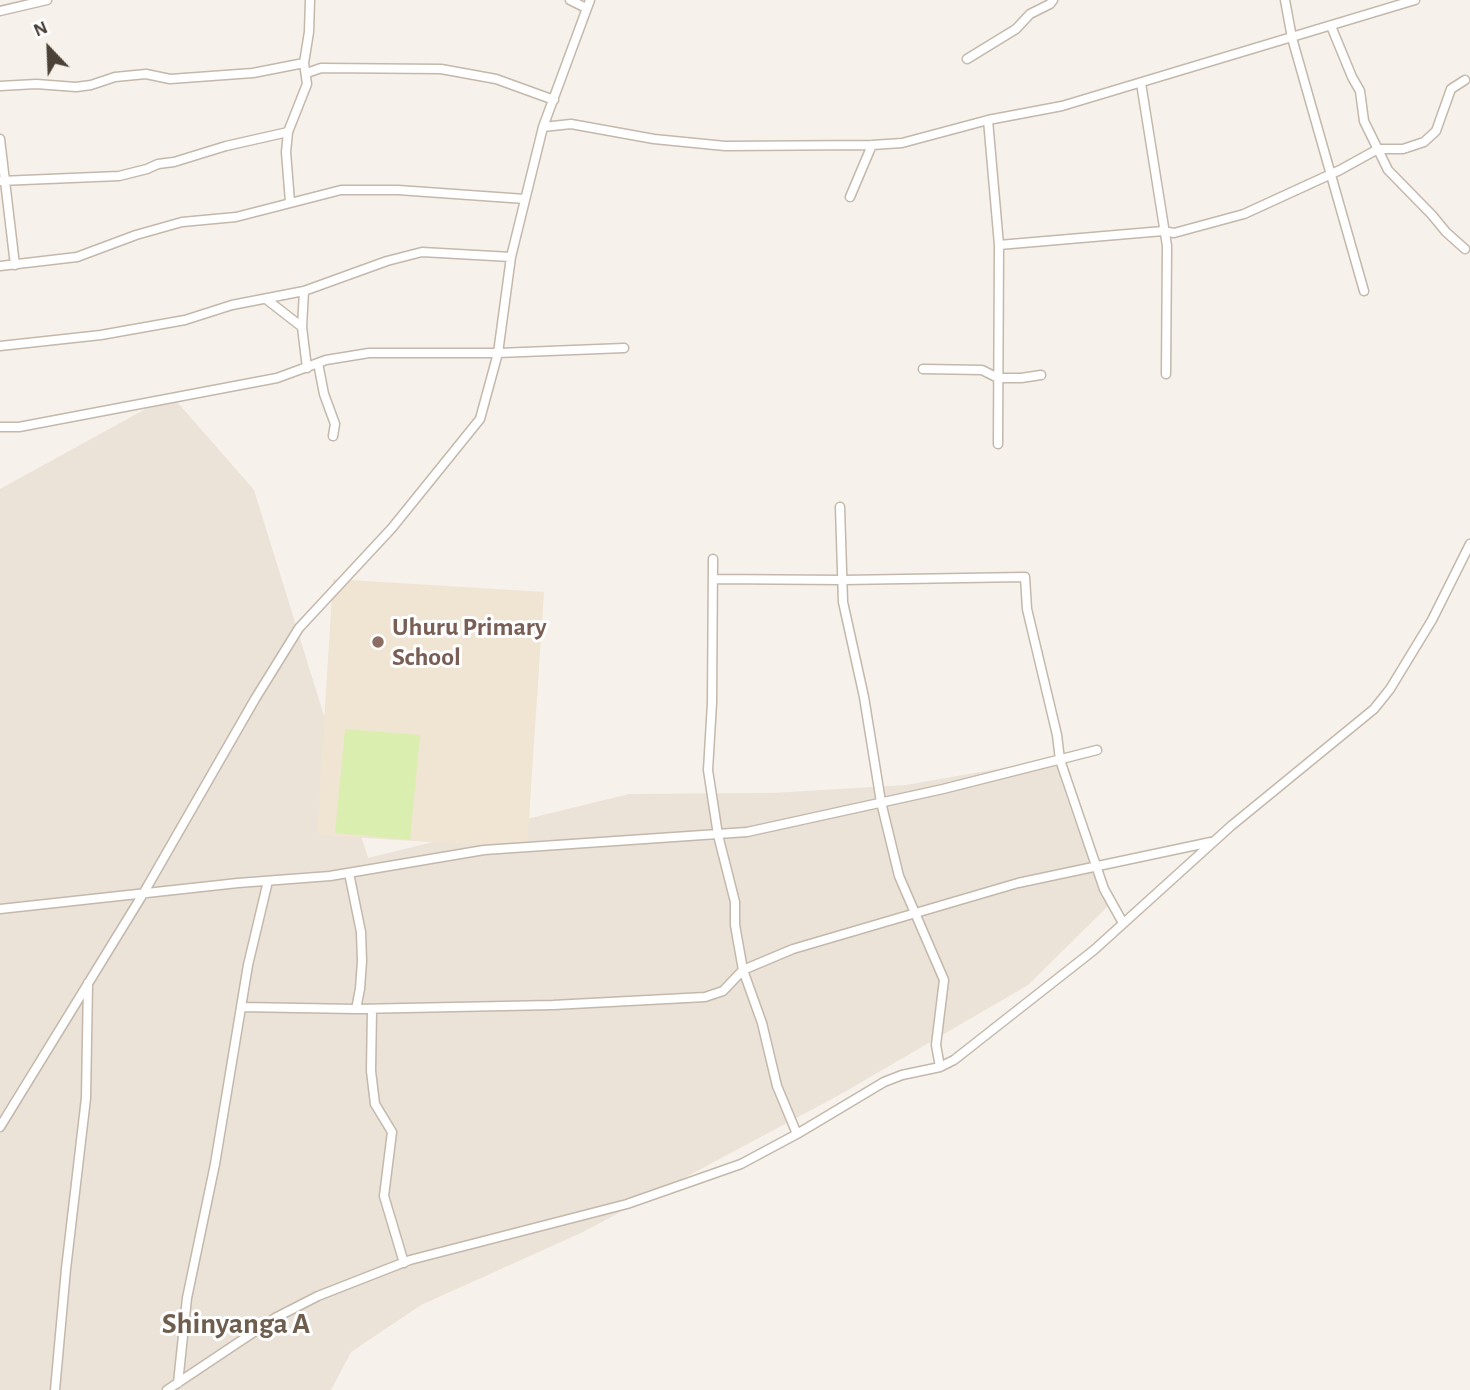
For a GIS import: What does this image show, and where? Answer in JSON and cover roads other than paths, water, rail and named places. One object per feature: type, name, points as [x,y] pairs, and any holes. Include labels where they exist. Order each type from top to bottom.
[{"type":"street","points":[[0,11],[47,0]]},
{"type":"street","points":[[290,202],[285,166],[288,132],[307,84],[304,63],[310,0]]},
{"type":"street","points":[[0,1127],[143,894],[299,628],[392,528],[480,419],[498,354],[511,257],[543,127],[588,4],[570,0]]},
{"type":"street","points":[[967,59],[1016,29],[1030,14],[1053,0]]},
{"type":"street","points":[[1284,0],[1292,38],[1364,291]]},
{"type":"street","points":[[543,127],[571,124],[654,139],[725,146],[902,143],[988,120],[1062,106],[1415,0]]},
{"type":"street","points":[[1331,26],[1360,91],[1364,121],[1388,170],[1465,249]]},
{"type":"street","points":[[0,86],[36,84],[76,87],[115,77],[146,74],[170,79],[253,72],[304,63]]},
{"type":"street","points":[[307,74],[321,68],[441,69],[496,79],[554,100]]},
{"type":"street","points":[[999,245],[1163,231],[1174,233],[1244,214],[1378,149],[1404,149],[1424,142],[1436,131],[1451,89],[1465,80]]},
{"type":"street","points":[[1141,83],[1167,246],[1166,374]]},
{"type":"street","points":[[988,120],[999,245],[998,444]]},
{"type":"street","points":[[3,181],[119,176],[237,143],[288,132]]},
{"type":"street","points":[[0,139],[15,265]]},
{"type":"street","points":[[850,197],[872,145]]},
{"type":"street","points":[[0,267],[77,257],[136,235],[182,222],[236,217],[341,190],[398,190],[525,199]]},
{"type":"street","points":[[0,346],[101,335],[186,320],[232,305],[304,291],[387,261],[422,252],[511,257]]},
{"type":"street","points":[[304,291],[302,327],[307,368]]},
{"type":"street","points":[[266,299],[302,327]]},
{"type":"street","points":[[0,427],[19,427],[277,378],[318,363],[369,353],[498,354],[624,348]]},
{"type":"street","points":[[318,363],[324,394],[335,424],[333,436]]},
{"type":"street","points":[[923,369],[982,370],[998,378],[1041,375]]},
{"type":"street","points":[[840,507],[843,602],[864,697],[881,802],[899,876],[944,980],[936,1045],[940,1066]]},
{"type":"street","points":[[167,1390],[275,1318],[318,1296],[404,1262],[627,1204],[741,1164],[884,1082],[954,1060],[1094,950],[1213,842],[1374,709],[1390,689],[1433,620],[1470,544]]},
{"type":"street","points":[[713,559],[712,703],[708,770],[718,835],[735,902],[743,970],[762,1023],[777,1086],[797,1134]]},
{"type":"street","points":[[713,579],[1025,577],[1027,608],[1057,735],[1060,760],[1104,890],[1123,923]]},
{"type":"street","points":[[0,909],[349,873],[484,850],[747,832],[943,789],[1097,750]]},
{"type":"street","points":[[241,1007],[372,1009],[553,1005],[705,997],[723,991],[743,970],[793,949],[1018,883],[1213,842]]},
{"type":"street","points":[[349,873],[360,932],[361,980],[356,1009]]},
{"type":"street","points":[[178,1383],[187,1298],[215,1164],[248,965],[268,881]]},
{"type":"street","points":[[55,1390],[64,1283],[86,1098],[88,980]]},
{"type":"street","points":[[372,1009],[371,1071],[375,1104],[392,1132],[384,1196],[404,1262]]},
{"type":"place","name":"Uhuru Primary School","points":[[378,642]]},
{"type":"district","name":"Shinyanga A","points":[[236,1324]]}]
